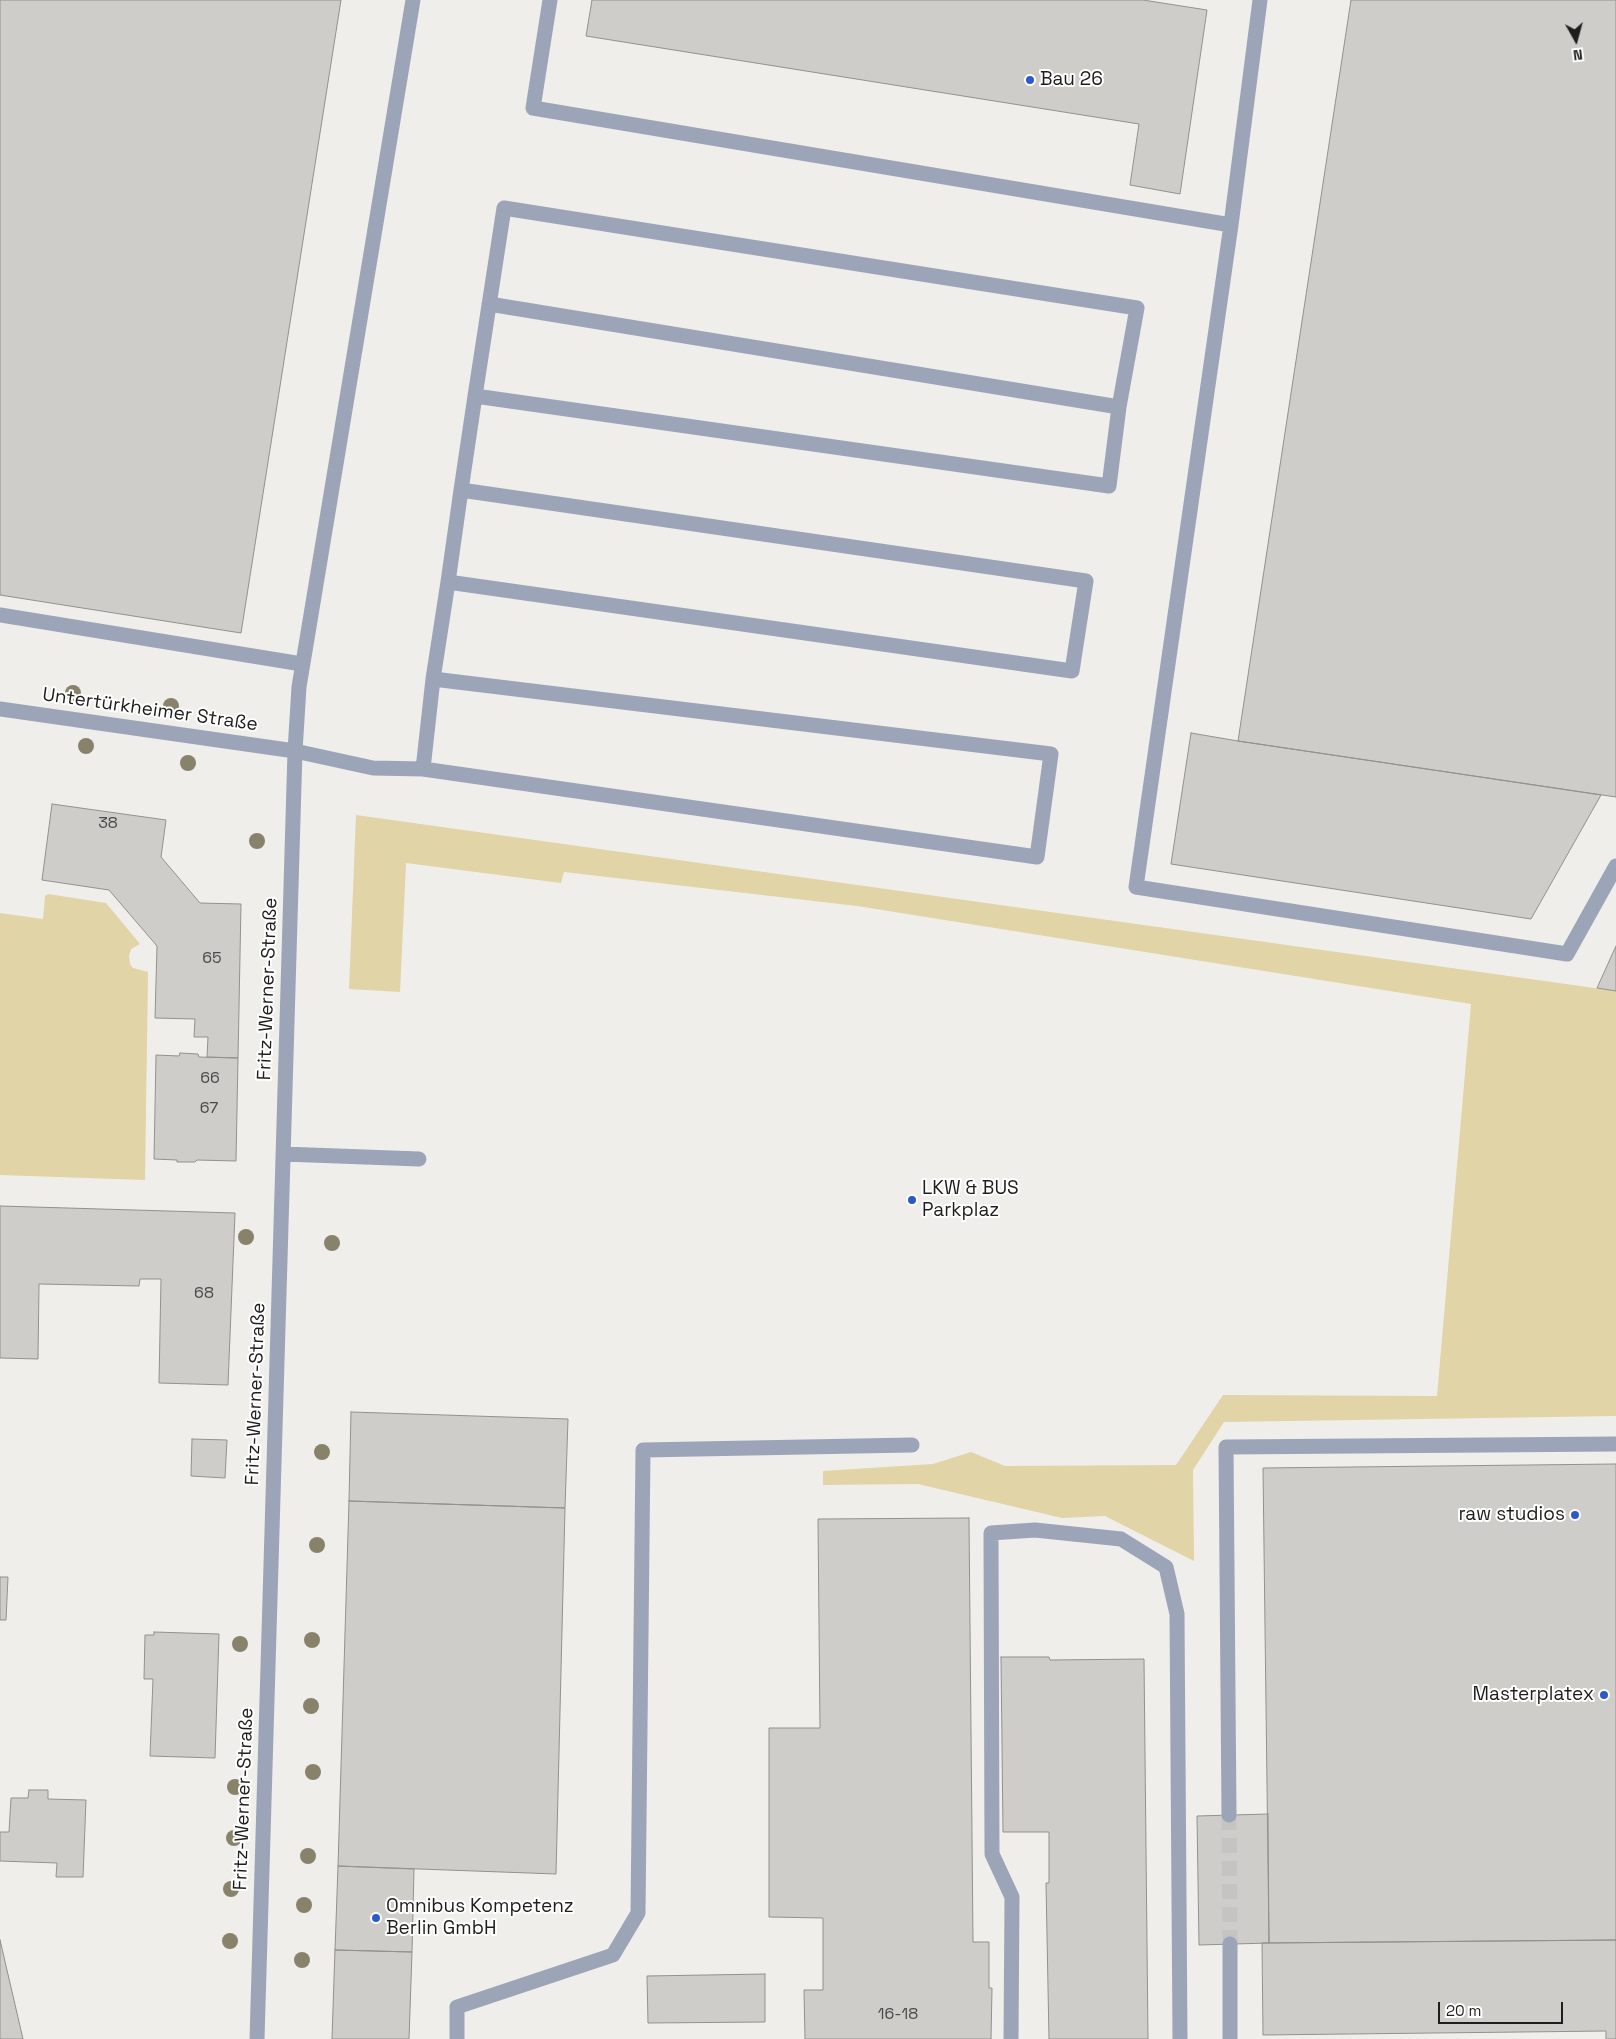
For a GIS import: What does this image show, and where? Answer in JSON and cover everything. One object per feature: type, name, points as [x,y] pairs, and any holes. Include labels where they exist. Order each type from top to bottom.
[{"type":"street","name":"Fritz-Werner-Straße","points":[[257,2039],[295,751],[299,687],[413,0]]},
{"type":"street","points":[[550,0],[533,108],[1231,225]]},
{"type":"street","points":[[1260,0],[1231,225],[1136,887],[1567,954],[1616,866]]},
{"type":"street","points":[[423,769],[433,679],[504,208],[1137,308],[1119,407],[1108,486],[476,396]]},
{"type":"street","points":[[489,304],[1119,407]]},
{"type":"street","points":[[448,582],[1072,671],[1086,581],[461,490]]},
{"type":"street","points":[[0,615],[302,664]]},
{"type":"street","name":"Untertürkheimer Straße","points":[[0,709],[295,751],[373,768],[423,769],[1037,857],[1051,754],[433,679]]},
{"type":"street","points":[[283,1154],[419,1158]]},
{"type":"street","points":[[1229,1815],[1226,1447],[1616,1444]]},
{"type":"street","points":[[457,2039],[458,2007],[613,1955],[638,1914],[642,1450],[912,1445]]},
{"type":"street","points":[[1012,2039],[1012,1897],[992,1854],[991,1533],[1035,1530],[1121,1539],[1166,1567],[1177,1614],[1180,2039]]},
{"type":"street","points":[[1230,1944],[1230,2039]]},
{"type":"shaded area","points":[[356,815],[1616,991],[1616,1416],[1224,1422],[1193,1470],[1194,1561],[1105,1516],[1062,1518],[918,1484],[823,1485],[823,1471],[933,1464],[971,1452],[1005,1466],[1176,1465],[1223,1395],[1437,1396],[1471,1004],[857,906],[564,872],[561,883],[406,863],[400,992],[349,989]]},
{"type":"shaded area","points":[[48,894],[106,903],[140,944],[131,949],[129,956],[130,964],[133,968],[148,972],[145,1180],[0,1175],[0,913],[43,919],[45,896]]},
{"type":"building","points":[[0,0],[341,0],[241,633],[0,595]]},
{"type":"building","name":"Bau 26","points":[[592,0],[1143,0],[1207,10],[1180,194],[1130,185],[1139,124],[586,36]]},
{"type":"building","points":[[1351,0],[1616,0],[1616,797],[1238,741]]},
{"type":"building","points":[[1191,733],[1601,795],[1531,919],[1171,864]]},
{"type":"building","points":[[52,804],[166,820],[161,857],[200,903],[241,904],[238,1058],[207,1057],[208,1037],[194,1037],[195,1019],[155,1018],[157,946],[109,890],[42,880]]},
{"type":"building","points":[[1616,946],[1616,991],[1597,988]]},
{"type":"building","points":[[180,1053],[198,1054],[199,1057],[238,1058],[236,1161],[197,1160],[195,1162],[177,1162],[177,1160],[154,1159],[156,1055],[179,1056]]},
{"type":"building","points":[[0,1206],[235,1213],[228,1385],[159,1383],[161,1279],[140,1279],[139,1286],[39,1284],[38,1359],[0,1358]]},
{"type":"building","points":[[351,1412],[568,1419],[565,1508],[349,1501]]},
{"type":"building","points":[[192,1439],[227,1440],[225,1478],[191,1476]]},
{"type":"building","points":[[1616,1464],[1616,1940],[1269,1943],[1263,1468]]},
{"type":"building","points":[[349,1501],[565,1508],[556,1874],[338,1866]]},
{"type":"building","points":[[969,1518],[973,1942],[989,1942],[989,1988],[992,1988],[991,2039],[805,2039],[804,1990],[823,1990],[823,1918],[769,1917],[769,1728],[820,1728],[818,1519]]},
{"type":"building","points":[[0,1577],[8,1577],[6,1620],[0,1620]]},
{"type":"building","points":[[154,1632],[219,1634],[215,1758],[150,1756],[153,1679],[144,1679],[145,1635],[154,1635]]},
{"type":"building","points":[[1001,1657],[1049,1657],[1050,1660],[1144,1659],[1148,2039],[1049,2039],[1046,1883],[1049,1883],[1049,1832],[1003,1832]]},
{"type":"building","points":[[29,1790],[48,1790],[48,1799],[86,1800],[83,1877],[56,1877],[57,1863],[0,1861],[0,1832],[9,1832],[11,1798],[28,1798]]},
{"type":"building","points":[[1268,1814],[1269,1943],[1199,1945],[1197,1816]]},
{"type":"building","points":[[338,1866],[414,1869],[412,1952],[335,1950]]},
{"type":"building","points":[[0,1940],[23,2039],[0,2039]]},
{"type":"building","points":[[1616,1940],[1616,2039],[1606,2039],[1606,2031],[1263,2035],[1262,1943]]},
{"type":"building","points":[[335,1950],[412,1952],[409,2039],[332,2039]]},
{"type":"building","points":[[765,1974],[765,2022],[648,2023],[647,1976]]},
{"type":"tunnel","points":[[1229,1815],[1230,1944]]},
{"type":"place","name":"Bau 26","points":[[1030,80]]},
{"type":"place","name":"LKW & BUS Parkplaz","points":[[912,1200]]},
{"type":"place","name":"raw studios","points":[[1575,1515]]},
{"type":"place","name":"Masterplatex","points":[[1604,1695]]},
{"type":"place","name":"Omnibus Kompetenz Berlin GmbH","points":[[376,1918]]}]
